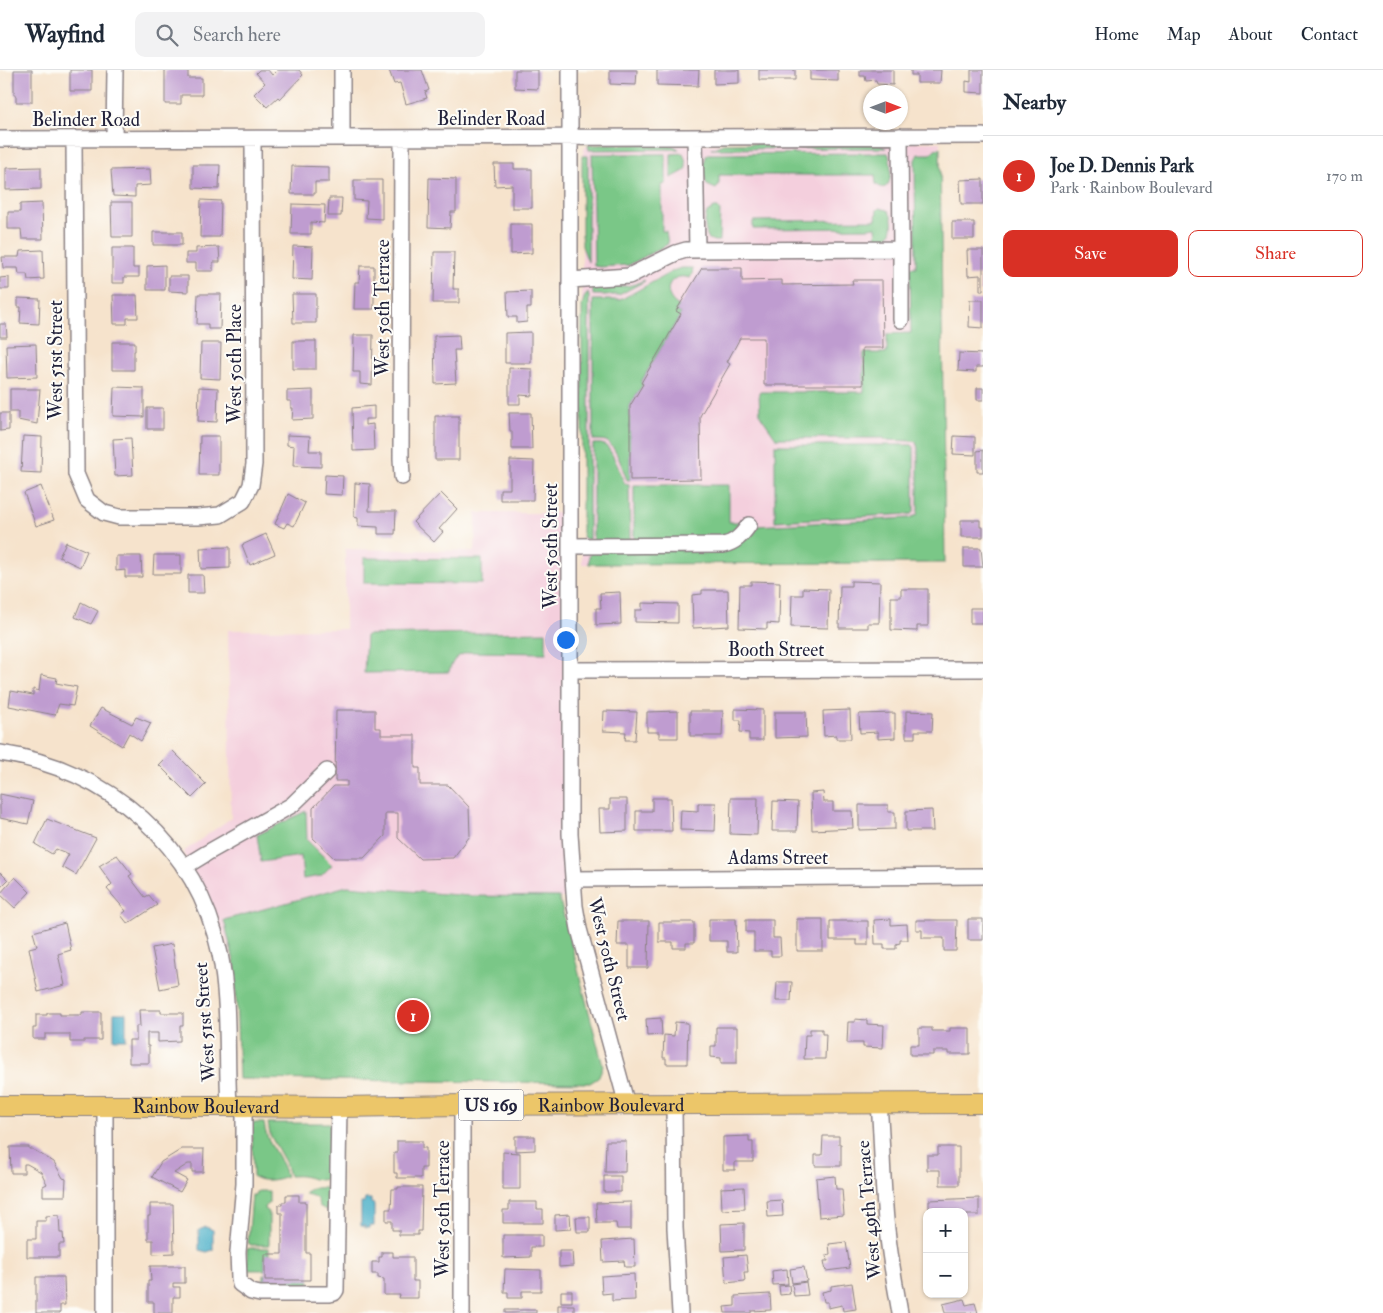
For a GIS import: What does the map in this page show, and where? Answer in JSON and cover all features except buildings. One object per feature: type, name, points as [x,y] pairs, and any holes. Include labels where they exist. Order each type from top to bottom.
[{"type":"main road","name":"Rainbow Boulevard","points":[[0,1106],[339,1107],[983,1104]]},
{"type":"street","points":[[114,70],[114,138]]},
{"type":"street","points":[[342,70],[342,138]]},
{"type":"street","name":"West 50th Street","points":[[570,70],[570,834],[575,906],[579,929],[627,1105]]},
{"type":"street","points":[[900,136],[901,320]]},
{"type":"street","name":"Belinder Road","points":[[0,139],[983,136]]},
{"type":"street","points":[[695,137],[696,250]]},
{"type":"street","name":"West 50th Terrace","points":[[402,138],[402,477]]},
{"type":"street","name":"West 50th Place","points":[[160,517],[220,515],[243,501],[252,485],[254,464],[253,139]]},
{"type":"street","name":"West 51st Street","points":[[74,140],[76,474],[87,500],[104,513],[119,517],[160,517]]},
{"type":"street","points":[[570,280],[628,276],[686,250],[900,249]]},
{"type":"street","points":[[570,546],[723,545],[738,538],[749,525]]},
{"type":"street","name":"Booth Street","points":[[570,670],[983,669]]},
{"type":"street","name":"West 51st Street","points":[[0,753],[40,761],[63,769],[85,779],[127,805],[163,838],[199,893],[208,914],[220,954],[224,984],[244,1184],[238,1252],[239,1278],[240,1284],[251,1292],[260,1294],[328,1294],[334,1293],[336,1290],[339,1107]]},
{"type":"street","points":[[184,868],[292,805],[327,771]]},
{"type":"street","name":"Adams Street","points":[[573,879],[983,876]]},
{"type":"street","points":[[674,1104],[675,1228],[680,1313]]},
{"type":"street","name":"West 49th Terrace","points":[[879,1104],[884,1207],[900,1313]]},
{"type":"street","name":"West 50th Terrace","points":[[462,1105],[462,1313]]},
{"type":"street","points":[[105,1106],[105,1313]]},
{"type":"shaded area","points":[[940,142],[945,563],[582,564],[582,156],[585,147],[592,145]]},
{"type":"shaded area","points":[[476,513],[567,513],[569,897],[560,898],[603,1066],[239,1079],[235,965],[218,919],[183,852],[231,818],[228,630],[345,629],[345,549],[475,551]]},
{"type":"green space","points":[[878,143],[886,148],[711,149],[723,144]]},
{"type":"green space","points":[[666,144],[679,149],[589,150],[588,145]]},
{"type":"green space","points":[[940,148],[945,563],[589,564],[589,555],[593,549],[721,550],[755,526],[910,518],[917,515],[918,448],[916,442],[885,440],[884,438],[776,438],[760,415],[759,392],[864,392],[864,353],[887,353],[887,334],[911,333],[910,267],[916,267],[915,160],[918,154],[931,154],[935,149]]},
{"type":"green space","points":[[683,153],[686,170],[671,178],[671,154]]},
{"type":"green space","points":[[888,153],[891,171],[889,183],[886,187],[876,184],[875,175],[719,175],[719,185],[716,189],[707,185],[704,173],[707,154]]},
{"type":"green space","points":[[592,154],[666,154],[666,184],[662,185],[662,231],[666,231],[668,244],[629,265],[594,266]]},
{"type":"green space","points":[[582,156],[588,156],[588,262],[582,246]]},
{"type":"green space","points":[[714,208],[718,208],[720,211],[719,241],[709,239],[705,229],[707,213]]},
{"type":"green space","points":[[879,208],[888,210],[892,218],[891,232],[882,241],[877,239],[876,227],[753,229],[753,221],[876,220]]},
{"type":"green space","points":[[682,268],[693,268],[690,278],[676,278],[669,285],[668,290],[673,301],[679,306],[676,311],[681,314],[641,382],[643,384],[630,406],[630,480],[627,480],[619,459],[610,444],[606,441],[593,440],[593,300],[620,300]]},
{"type":"green space","points":[[644,280],[619,295],[593,295],[593,288],[596,287],[627,286]]},
{"type":"green space","points":[[588,292],[589,540],[584,538],[582,533],[582,306]]},
{"type":"green space","points":[[593,444],[603,444],[609,449],[625,484],[629,485],[630,541],[593,541]]},
{"type":"green space","points":[[775,445],[912,445],[914,447],[914,512],[912,514],[775,521]]},
{"type":"green space","points":[[634,485],[729,485],[729,522],[743,522],[732,537],[634,541]]},
{"type":"green space","points":[[364,558],[482,559],[482,584],[364,583]]},
{"type":"green space","points":[[546,632],[546,653],[470,652],[456,658],[449,672],[364,673],[366,635]]},
{"type":"green space","points":[[306,811],[307,840],[332,865],[321,876],[303,879],[301,856],[261,862],[257,835]]},
{"type":"green space","points":[[347,886],[469,896],[559,897],[603,1066],[598,1078],[590,1083],[239,1079],[235,965],[224,920]]},
{"type":"green space","points":[[252,1123],[264,1123],[265,1130],[286,1176],[274,1180],[260,1180],[253,1176]]},
{"type":"green space","points":[[268,1123],[330,1123],[331,1173],[329,1176],[326,1179],[320,1180],[302,1176],[289,1176],[285,1162],[270,1135]]},
{"type":"green space","points":[[313,1188],[329,1190],[330,1210],[319,1206],[315,1197],[305,1194],[305,1192]]},
{"type":"green space","points":[[259,1191],[269,1191],[269,1203],[265,1209],[269,1212],[269,1245],[251,1245],[248,1243],[252,1195]]},
{"type":"green space","points":[[269,1248],[269,1254],[265,1255],[265,1270],[247,1270],[247,1249]]},
{"type":"green space","points":[[263,1275],[265,1275],[265,1280],[310,1280],[309,1286],[263,1286]]},
{"type":"water","points":[[114,1013],[126,1013],[126,1039],[114,1039]]},
{"type":"water","points":[[365,1199],[371,1199],[371,1203],[374,1204],[374,1226],[370,1226],[370,1228],[361,1226],[361,1203],[364,1203]]},
{"type":"water","points":[[206,1227],[213,1230],[213,1250],[207,1252],[199,1250],[199,1230]]},
{"type":"place","name":"Joe D. Dennis Park","points":[[413,1016]]}]
